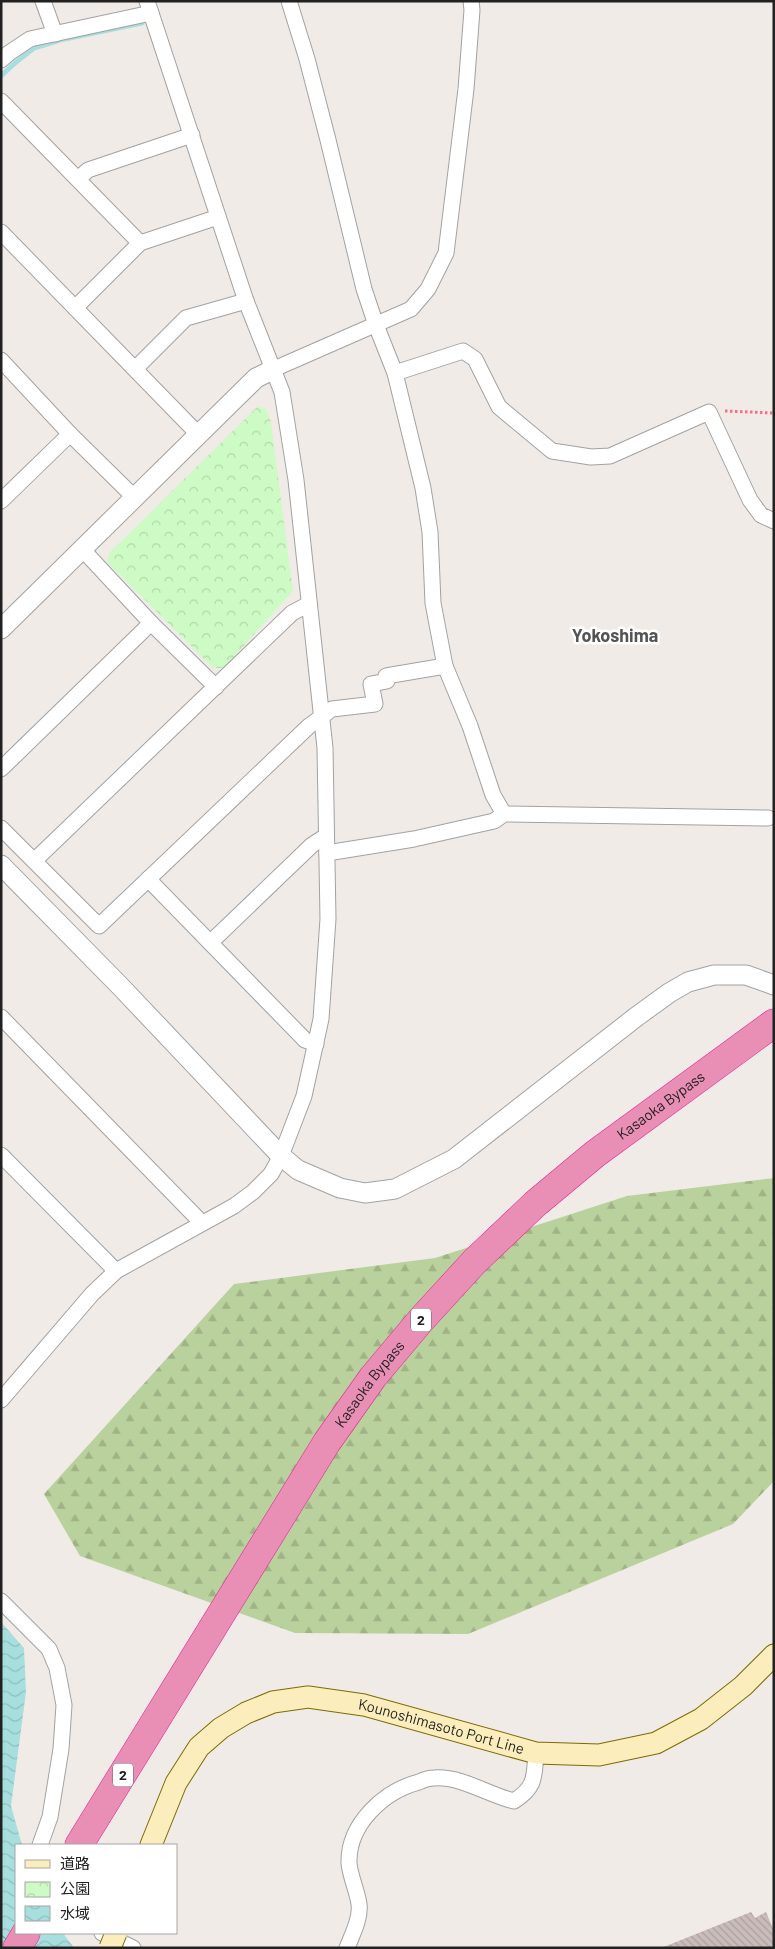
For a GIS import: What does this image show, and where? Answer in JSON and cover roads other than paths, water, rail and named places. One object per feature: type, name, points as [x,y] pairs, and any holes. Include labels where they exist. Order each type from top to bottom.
[{"type":"highway","name":"Kasaoka Bypass","points":[[80,1844],[327,1442],[373,1377],[421,1320],[475,1261],[558,1185],[658,1106],[774,1023]]},
{"type":"highway","points":[[17,1948],[25,1934]]},
{"type":"main road","name":"Kounoshimasoto Port Line","points":[[150,1844],[176,1783],[199,1747],[221,1728],[246,1712],[273,1702],[308,1697],[364,1705],[536,1753],[599,1754],[656,1743],[701,1719],[743,1686],[774,1655]]},
{"type":"main road","points":[[110,1948],[116,1934]]},
{"type":"street","points":[[43,1],[56,34]]},
{"type":"street","points":[[289,1],[307,60],[364,289],[396,374],[423,488],[430,532],[433,603],[445,666],[470,726],[493,795],[504,814]]},
{"type":"street","points":[[1,630],[256,378],[411,309],[428,289],[446,253],[466,89],[472,10],[470,1]]},
{"type":"street","points":[[1,60],[30,39],[56,34],[149,7],[246,301],[282,392],[296,480],[325,748],[328,919],[321,1019],[316,1044],[304,1096],[281,1156],[271,1174],[253,1192],[234,1206],[116,1271],[92,1294],[1,1400]]},
{"type":"street","points":[[1,101],[140,243]]},
{"type":"street","points":[[78,179],[88,170],[192,135]]},
{"type":"street","points":[[74,308],[140,243],[218,217]]},
{"type":"street","points":[[1,232],[74,308],[136,368],[199,435]]},
{"type":"street","points":[[136,368],[186,318],[246,301]]},
{"type":"street","points":[[396,374],[463,352],[476,359],[500,407],[552,452],[566,455],[610,456],[709,412],[750,500],[761,515],[774,521]]},
{"type":"street","points":[[5,370],[135,498]]},
{"type":"street","points":[[1,501],[70,434]]},
{"type":"street","points":[[83,550],[151,623],[216,687]]},
{"type":"street","points":[[34,861],[292,613],[309,604]]},
{"type":"street","points":[[1,769],[151,623]]},
{"type":"street","points":[[1,828],[99,926],[309,726],[322,716],[332,709],[375,704],[371,684],[387,681],[386,676],[445,666]]},
{"type":"street","points":[[327,854],[414,839],[494,821],[504,814],[768,818]]},
{"type":"street","points":[[211,942],[312,845],[326,836]]},
{"type":"street","points":[[1,865],[135,1002],[281,1156],[298,1170],[340,1188],[365,1194],[396,1189],[454,1159],[636,1017],[688,982],[714,975],[746,975],[774,985]]},
{"type":"street","points":[[148,879],[305,1040],[316,1044]]},
{"type":"street","points":[[1,1017],[202,1223]]},
{"type":"street","points":[[1,1155],[116,1271]]},
{"type":"street","points":[[1,1601],[49,1649],[57,1668],[64,1705],[61,1749],[50,1818],[40,1844]]},
{"type":"street","points":[[347,1948],[356,1924],[359,1906],[349,1863],[353,1837],[367,1815],[384,1798],[409,1784],[434,1778],[458,1781],[514,1801],[526,1793],[533,1783],[536,1753]]},
{"type":"street","points":[[104,1934],[133,1948]]},
{"type":"water","points":[[1,1622],[24,1648],[26,1692],[11,1806],[22,1844],[15,1844],[15,1934],[64,1934],[74,1948],[1,1948]]},
{"type":"waterway","points":[[1,76],[34,48],[60,40],[142,23]]},
{"type":"district","name":"Yokoshima","points":[[615,636]]}]
